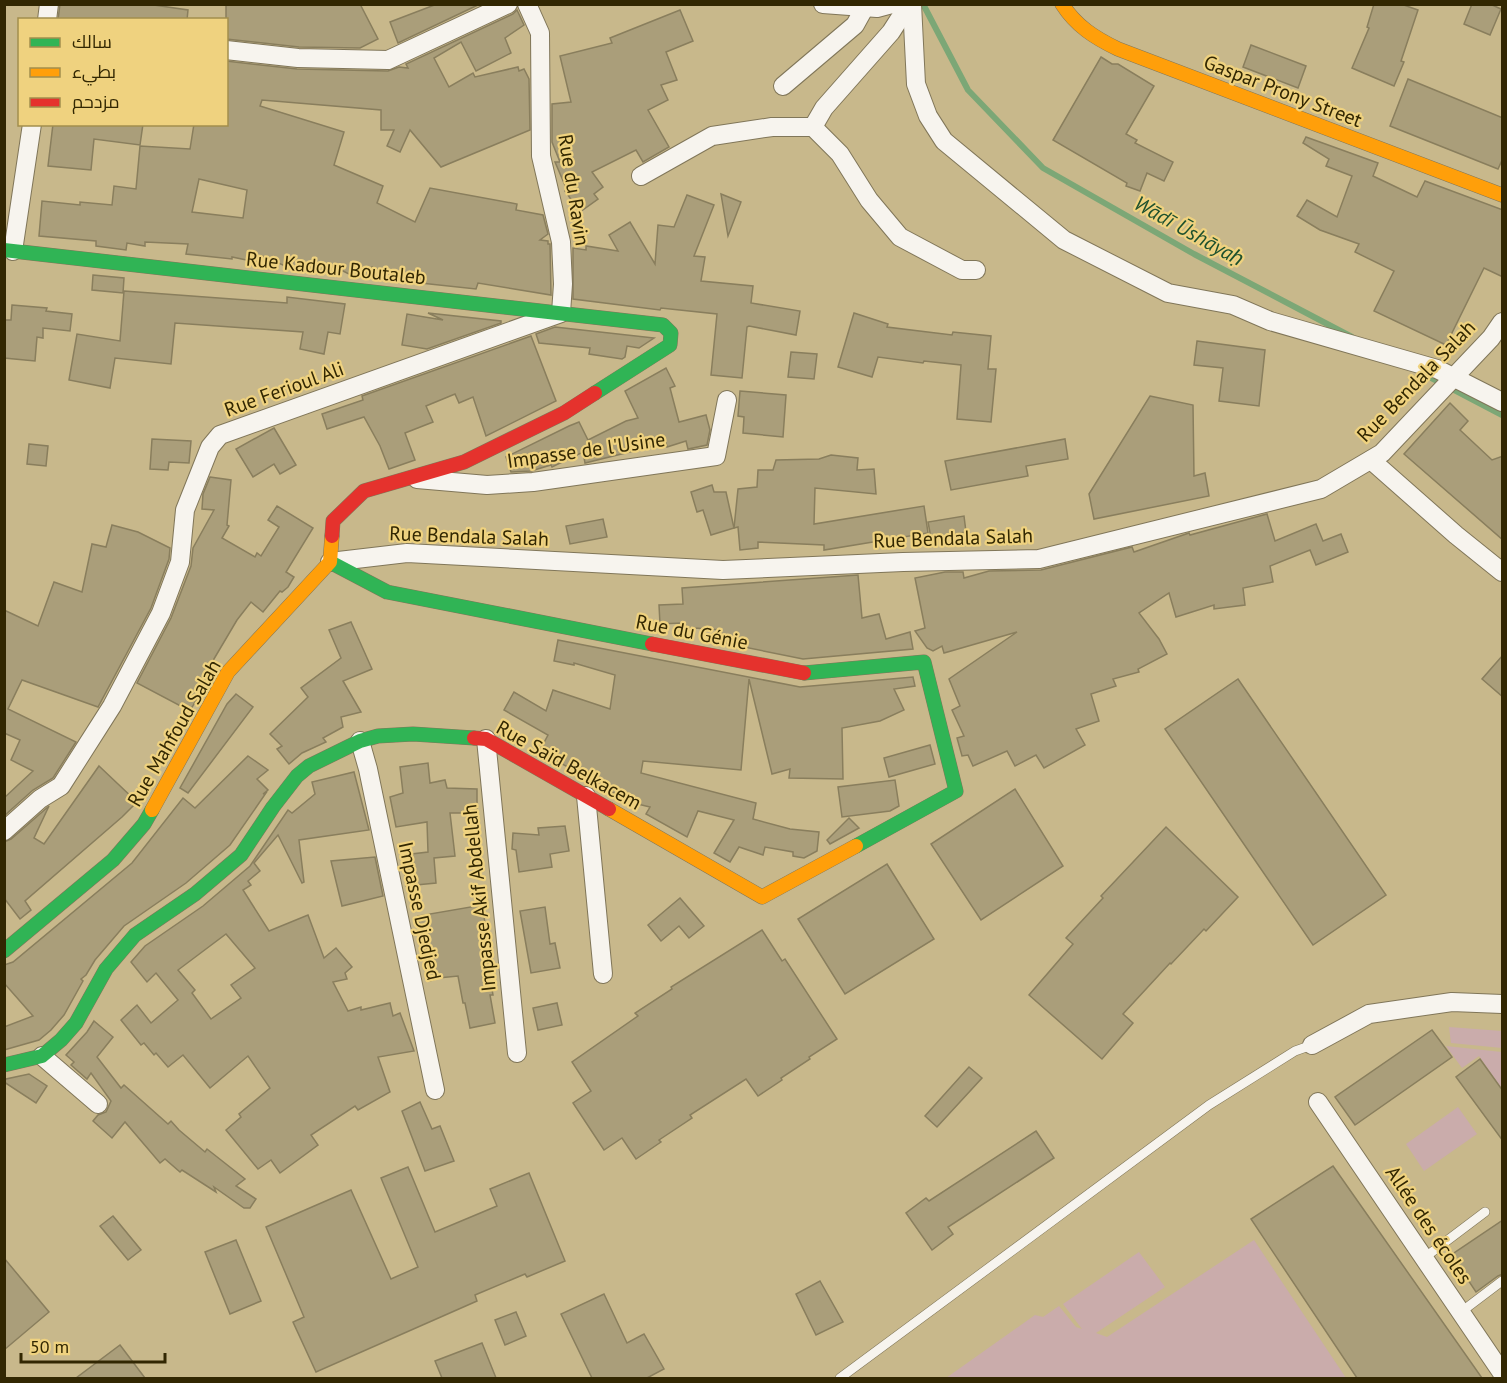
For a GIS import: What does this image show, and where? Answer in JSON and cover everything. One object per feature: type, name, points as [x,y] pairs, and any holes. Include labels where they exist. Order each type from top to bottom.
[{"type":"street","points":[[228,50],[298,58],[388,60],[508,4]]},
{"type":"street","name":"Rue du Ravin","points":[[527,4],[540,33],[541,156],[561,242],[564,284],[561,313]]},
{"type":"street","points":[[823,4],[877,8],[892,4]]},
{"type":"street","points":[[813,128],[824,108],[891,32],[910,4]]},
{"type":"street","points":[[910,4],[916,84],[928,116],[944,141],[1064,240],[1168,293],[1233,305],[1270,321],[1437,369],[1503,402]]},
{"type":"street","name":"Gaspar Prony Street","points":[[1062,4],[1074,22],[1087,34],[1118,50],[1503,195]]},
{"type":"street","points":[[783,86],[855,25],[865,7]]},
{"type":"street","points":[[8,251],[32,126]]},
{"type":"street","points":[[641,176],[712,136],[772,127],[813,128],[840,154],[868,200],[900,237],[962,270],[976,270]]},
{"type":"street","name":"Rue Kadour Boutaleb","points":[[8,251],[663,324],[671,333],[670,345],[564,413],[464,462],[405,478]]},
{"type":"street","name":"Rue Ferioul Ali","points":[[4,831],[40,799],[61,786],[112,706],[161,614],[180,562],[185,510],[210,447],[220,435],[561,313]]},
{"type":"street","name":"Rue Bendala Salah","points":[[330,562],[407,554],[723,570],[1039,559],[1321,489],[1382,453],[1491,338],[1503,322]]},
{"type":"street","name":"Impasse de l'Usine","points":[[405,478],[487,485],[533,482],[716,456],[727,400]]},
{"type":"street","points":[[1371,460],[1456,535],[1503,572]]},
{"type":"street","points":[[330,562],[333,521],[364,491],[405,478]]},
{"type":"street","name":"Rue du Génie","points":[[330,562],[387,592],[802,673],[924,662],[956,791]]},
{"type":"street","name":"Rue Mahfoud Salah","points":[[4,951],[113,860],[144,824],[228,672],[330,562]]},
{"type":"street","name":"Rue Saïd Belkacem","points":[[4,1065],[42,1056],[61,1040],[76,1023],[106,969],[135,935],[195,894],[241,855],[297,776],[309,766],[360,741],[378,736],[413,734],[486,739],[762,897],[956,791]]},
{"type":"street","name":"Impasse Akif Abdellah","points":[[486,739],[517,1053]]},
{"type":"street","name":"Impasse Djedjed","points":[[360,741],[368,769],[435,1090]]},
{"type":"street","points":[[586,796],[603,974]]},
{"type":"street","points":[[1312,1045],[1369,1014],[1452,1002],[1503,1004]]},
{"type":"street","points":[[42,1056],[98,1104]]},
{"type":"street","name":"Allée des écoles","points":[[1318,1102],[1503,1373]]},
{"type":"lane","points":[[840,1378],[1209,1105],[1295,1051],[1312,1045]]},
{"type":"lane","points":[[1424,1258],[1485,1212]]},
{"type":"lane","points":[[1461,1312],[1503,1281]]},
{"type":"shaded area","points":[[1449,1027],[1502,1031],[1502,1048],[1451,1043]]},
{"type":"shaded area","points":[[1446,1046],[1502,1052],[1502,1089],[1479,1056],[1462,1068]]},
{"type":"shaded area","points":[[1458,1107],[1477,1134],[1424,1171],[1406,1144]]},
{"type":"shaded area","points":[[1254,1240],[1346,1378],[946,1378],[1035,1315],[1043,1317],[1059,1306],[1076,1327],[1082,1329],[1063,1304],[1139,1252],[1165,1287],[1096,1333],[1107,1337]]},
{"type":"building","points":[[60,4],[147,4],[188,10],[187,18],[58,18]]},
{"type":"building","points":[[226,4],[360,4],[378,39],[360,48],[299,47],[228,39],[228,18],[226,18]]},
{"type":"building","points":[[437,4],[480,4],[398,43],[390,22]]},
{"type":"building","points":[[1374,4],[1401,4],[1418,10],[1401,61],[1404,62],[1394,86],[1352,68],[1369,28],[1367,27]]},
{"type":"building","points":[[1472,4],[1490,4],[1501,9],[1490,35],[1464,24]]},
{"type":"building","points":[[517,10],[524,25],[505,38],[511,53],[476,71],[461,42],[434,58],[449,87],[473,73],[475,77],[518,67],[519,71],[524,69],[529,79],[530,130],[441,167],[410,130],[400,152],[387,146],[394,130],[381,130],[381,110],[262,100],[260,106],[344,132],[334,165],[383,186],[377,203],[415,222],[430,188],[517,204],[516,210],[543,215],[548,234],[540,240],[548,241],[550,244],[551,295],[478,283],[476,289],[411,282],[372,267],[367,277],[351,275],[333,266],[332,273],[290,268],[262,256],[261,263],[232,257],[232,259],[186,254],[188,244],[145,242],[145,246],[127,243],[126,250],[96,246],[96,241],[39,236],[42,201],[80,205],[80,202],[112,205],[114,186],[136,189],[140,146],[190,149],[194,126],[228,126],[228,61],[297,69],[388,71],[399,67],[408,68],[406,64],[513,14]],"holes":[[[199,179],[247,190],[243,218],[192,212]]]},
{"type":"building","points":[[680,10],[693,41],[666,52],[677,80],[661,85],[668,100],[648,110],[669,147],[643,162],[636,150],[592,172],[603,187],[594,194],[598,199],[580,212],[565,191],[567,190],[555,162],[560,162],[552,142],[552,104],[571,102],[560,56],[612,43],[610,38]]},
{"type":"building","points":[[1251,45],[1306,66],[1298,88],[1243,67]]},
{"type":"building","points":[[1101,57],[1112,64],[1118,64],[1154,86],[1126,134],[1137,140],[1135,143],[1173,162],[1164,181],[1147,173],[1140,191],[1126,186],[1127,183],[1053,140]]},
{"type":"building","points":[[1408,79],[1503,118],[1503,158],[1498,169],[1390,126]]},
{"type":"building","points":[[53,126],[143,126],[140,145],[94,139],[91,170],[48,166]]},
{"type":"building","points":[[1306,137],[1378,163],[1373,176],[1417,197],[1425,181],[1503,210],[1503,277],[1484,268],[1446,345],[1374,311],[1394,271],[1355,252],[1359,244],[1320,230],[1297,216],[1307,200],[1337,217],[1352,176],[1326,166],[1329,159],[1303,143]]},
{"type":"building","points":[[721,194],[741,202],[728,236]]},
{"type":"building","points":[[687,195],[714,205],[694,256],[705,257],[701,281],[753,286],[751,303],[800,311],[796,335],[747,327],[742,378],[711,375],[717,314],[661,308],[660,310],[573,299],[573,248],[586,250],[586,246],[618,251],[609,235],[630,222],[655,264],[658,225],[674,227]]},
{"type":"building","points":[[93,275],[124,278],[123,293],[92,290]]},
{"type":"building","points":[[124,291],[287,303],[287,297],[345,304],[340,334],[328,332],[324,354],[300,349],[303,332],[175,323],[171,364],[115,358],[110,388],[69,380],[77,334],[120,341]]},
{"type":"building","points":[[12,305],[47,308],[46,311],[72,314],[70,331],[43,328],[43,338],[37,337],[35,361],[4,358],[4,320],[11,320]]},
{"type":"building","points":[[428,313],[501,321],[501,323],[427,349],[402,345],[407,314],[443,320]]},
{"type":"building","points":[[854,313],[888,324],[887,327],[952,335],[953,332],[991,336],[988,369],[996,369],[991,422],[957,419],[961,365],[878,357],[872,377],[838,367]]},
{"type":"building","points":[[555,327],[654,338],[639,348],[627,346],[625,357],[622,359],[589,354],[590,348],[539,343],[536,334]]},
{"type":"building","points":[[531,336],[556,401],[486,436],[473,397],[459,403],[455,394],[426,406],[433,422],[405,433],[415,460],[389,469],[380,446],[364,417],[327,429],[322,414],[363,400],[362,396]]},
{"type":"building","points":[[1197,341],[1265,350],[1259,406],[1219,401],[1223,368],[1194,365]]},
{"type":"building","points":[[791,352],[817,354],[814,379],[788,377]]},
{"type":"building","points":[[666,368],[675,386],[670,388],[679,422],[706,415],[710,430],[707,445],[688,449],[686,441],[667,447],[666,443],[585,463],[583,452],[552,467],[551,465],[531,471],[511,472],[506,457],[569,426],[579,422],[588,440],[626,421],[638,418],[625,391]]},
{"type":"building","points":[[740,391],[786,395],[783,437],[743,433],[744,417],[738,416]]},
{"type":"building","points":[[1150,396],[1193,405],[1194,476],[1205,473],[1209,496],[1094,519],[1089,494]]},
{"type":"building","points":[[1450,403],[1468,421],[1460,430],[1492,460],[1503,456],[1503,540],[1404,454]]},
{"type":"building","points":[[274,428],[296,465],[280,474],[274,464],[253,477],[236,449]]},
{"type":"building","points":[[152,439],[191,441],[189,463],[169,462],[168,470],[150,469]]},
{"type":"building","points":[[1065,439],[1068,459],[1026,466],[1028,476],[951,490],[945,461]]},
{"type":"building","points":[[29,444],[48,446],[46,466],[27,464]]},
{"type":"building","points":[[831,455],[858,458],[857,470],[874,469],[876,494],[815,488],[814,524],[924,506],[928,533],[824,550],[824,545],[758,542],[758,548],[740,550],[738,527],[734,528],[738,489],[757,487],[758,470],[773,470],[776,460],[819,459]]},
{"type":"building","points":[[210,477],[231,480],[227,525],[229,526],[222,538],[255,557],[257,553],[261,556],[279,527],[268,520],[277,506],[313,528],[286,572],[294,577],[288,587],[280,591],[263,612],[251,602],[237,620],[208,669],[212,671],[190,711],[137,683],[171,618],[191,566],[193,548],[214,510],[202,509],[203,494]]},
{"type":"building","points":[[712,485],[714,492],[726,492],[734,528],[711,535],[703,510],[697,512],[691,492]]},
{"type":"building","points":[[1267,514],[1275,541],[1316,524],[1323,541],[1341,534],[1348,552],[1316,565],[1310,550],[1270,566],[1273,582],[1243,588],[1245,605],[1214,609],[1214,605],[1176,617],[1169,593],[1139,613],[1159,639],[1167,654],[1138,669],[1139,672],[1113,679],[1116,686],[1091,694],[1099,721],[1076,729],[1085,745],[1044,768],[1036,755],[1015,766],[1007,751],[973,766],[968,755],[962,756],[957,738],[964,736],[952,710],[960,706],[949,679],[1017,632],[944,653],[942,646],[933,651],[927,648],[915,631],[925,628],[915,578],[945,572],[963,572],[964,578],[989,571],[1041,570],[1132,547],[1134,552],[1189,533],[1190,535]]},
{"type":"building","points":[[964,516],[966,532],[931,538],[928,522]]},
{"type":"building","points":[[603,519],[607,537],[570,544],[566,526]]},
{"type":"building","points":[[112,525],[138,532],[170,548],[169,559],[151,608],[98,707],[22,680],[8,709],[76,742],[53,778],[33,790],[4,816],[4,798],[33,771],[11,760],[20,740],[4,733],[4,610],[38,626],[54,582],[82,592],[92,544],[106,547]]},
{"type":"building","points":[[858,575],[862,618],[879,614],[886,639],[910,632],[913,649],[803,659],[719,642],[721,630],[681,627],[681,623],[660,624],[659,605],[683,604],[682,588]]},
{"type":"building","points":[[351,622],[372,669],[343,681],[361,712],[341,717],[343,727],[323,738],[326,742],[302,753],[289,764],[277,749],[282,746],[270,734],[308,697],[301,688],[341,658],[329,630]]},
{"type":"building","points":[[558,640],[800,687],[913,677],[915,686],[894,689],[904,710],[880,721],[842,728],[843,779],[789,778],[790,769],[772,774],[749,679],[741,770],[643,761],[641,773],[756,803],[753,819],[790,829],[819,832],[817,851],[804,858],[793,856],[793,852],[765,847],[763,855],[739,847],[730,862],[714,853],[734,820],[698,811],[687,837],[646,814],[650,807],[629,802],[630,797],[603,790],[594,784],[595,781],[539,752],[548,735],[504,710],[514,692],[546,711],[553,690],[610,709],[615,675],[574,663],[574,665],[554,661]]},
{"type":"building","points":[[1503,655],[1503,697],[1482,679]]},
{"type":"building","points":[[1238,679],[1386,895],[1313,945],[1165,729]]},
{"type":"building","points":[[236,694],[253,707],[188,793],[180,788],[227,704]]},
{"type":"building","points":[[930,745],[935,764],[889,777],[884,758]]},
{"type":"building","points":[[248,756],[268,770],[257,779],[268,790],[263,794],[266,793],[230,845],[186,883],[124,926],[81,979],[83,981],[64,1015],[51,1030],[39,1040],[4,1050],[4,1027],[33,1016],[4,983],[4,965],[13,962],[132,863],[183,798],[195,808]]},
{"type":"building","points":[[428,763],[430,783],[445,780],[447,788],[477,789],[477,813],[450,813],[455,856],[434,858],[436,883],[406,886],[403,855],[428,852],[427,822],[396,827],[390,797],[403,793],[400,767]]},
{"type":"building","points":[[99,766],[137,802],[25,901],[31,910],[20,919],[4,898],[4,842],[11,839],[49,806],[34,838],[44,844]]},
{"type":"building","points":[[354,772],[369,830],[299,840],[304,882],[302,883],[278,835],[254,863],[260,871],[248,881],[251,885],[243,890],[269,931],[308,915],[324,958],[336,948],[352,967],[345,973],[347,979],[333,982],[348,1011],[390,1003],[393,1016],[400,1013],[414,1051],[378,1057],[390,1092],[358,1110],[355,1106],[311,1135],[318,1145],[280,1173],[271,1160],[258,1169],[226,1130],[241,1117],[239,1114],[270,1088],[248,1056],[210,1088],[183,1055],[168,1067],[144,1043],[141,1045],[121,1020],[137,1005],[151,1023],[178,1000],[156,973],[147,982],[131,962],[145,946],[203,906],[250,866],[288,810],[292,813],[315,794],[312,782]],"holes":[[[226,934],[255,968],[231,985],[241,998],[211,1019],[192,993],[195,990],[178,970]]]},
{"type":"building","points":[[895,780],[899,806],[890,811],[842,817],[838,787]]},
{"type":"building","points":[[1015,789],[1063,866],[981,920],[931,844]]},
{"type":"building","points":[[849,818],[859,828],[830,844],[827,840]]},
{"type":"building","points":[[565,826],[569,851],[550,854],[552,867],[519,872],[516,850],[512,849],[513,833],[539,835],[538,828]]},
{"type":"building","points":[[1166,827],[1238,897],[1206,931],[1204,929],[1170,963],[1123,1014],[1133,1023],[1102,1059],[1029,995],[1073,944],[1066,938],[1103,898],[1101,896]]},
{"type":"building","points":[[375,857],[383,896],[342,906],[331,861]]},
{"type":"building","points":[[887,864],[934,939],[845,994],[798,919]]},
{"type":"building","points":[[680,898],[704,926],[689,938],[679,926],[661,941],[648,925]]},
{"type":"building","points":[[482,905],[487,935],[483,936],[493,995],[490,995],[495,1023],[470,1028],[458,976],[430,981],[418,916]]},
{"type":"building","points":[[545,907],[550,944],[555,943],[560,968],[531,973],[520,911]]},
{"type":"building","points":[[762,930],[782,961],[785,959],[837,1039],[758,1096],[746,1079],[690,1115],[692,1118],[636,1159],[622,1138],[604,1150],[573,1103],[591,1091],[572,1062],[638,1016],[635,1013],[672,989],[671,987]]},
{"type":"building","points":[[557,1003],[562,1025],[538,1030],[533,1008]]},
{"type":"building","points":[[94,1021],[113,1037],[97,1057],[121,1088],[124,1085],[168,1124],[171,1121],[205,1152],[207,1149],[245,1179],[236,1186],[256,1199],[250,1208],[244,1208],[214,1187],[216,1192],[182,1170],[180,1172],[165,1159],[160,1163],[125,1122],[112,1138],[93,1121],[98,1115],[106,1112],[111,1101],[91,1073],[87,1079],[71,1065],[74,1062],[66,1055]]},
{"type":"building","points":[[1432,1030],[1452,1057],[1355,1125],[1335,1097]]},
{"type":"building","points":[[1480,1059],[1503,1091],[1503,1141],[1456,1077]]},
{"type":"building","points":[[969,1067],[982,1078],[937,1127],[925,1116]]},
{"type":"building","points":[[29,1074],[47,1086],[36,1103],[4,1082],[6,1079]]},
{"type":"building","points":[[420,1102],[432,1129],[440,1126],[454,1161],[425,1171],[402,1111]]},
{"type":"building","points":[[1036,1131],[1054,1158],[948,1227],[953,1234],[932,1250],[906,1213],[926,1198],[929,1201]]},
{"type":"building","points":[[1333,1166],[1482,1378],[1357,1378],[1251,1219]]},
{"type":"building","points":[[408,1167],[435,1232],[497,1206],[490,1189],[529,1173],[565,1261],[527,1277],[525,1274],[475,1295],[477,1301],[316,1372],[293,1322],[304,1317],[266,1227],[351,1190],[391,1279],[418,1267],[381,1178]]},
{"type":"building","points":[[113,1216],[141,1250],[128,1260],[100,1226]]},
{"type":"building","points":[[1503,1220],[1503,1274],[1476,1292],[1454,1259],[1454,1253]]},
{"type":"building","points":[[236,1240],[261,1301],[230,1314],[205,1252]]},
{"type":"building","points":[[4,1258],[49,1312],[4,1350]]},
{"type":"building","points":[[820,1281],[843,1322],[816,1335],[796,1294]]},
{"type":"building","points":[[604,1294],[627,1343],[644,1334],[664,1369],[647,1378],[592,1378],[561,1314]]},
{"type":"building","points":[[516,1312],[526,1336],[505,1345],[495,1320]]},
{"type":"building","points":[[482,1343],[496,1378],[442,1378],[435,1361]]},
{"type":"building","points":[[120,1345],[145,1378],[76,1378]]},
{"type":"waterway","name":"Wādī Ūshāyaḥ","points":[[923,4],[968,90],[1043,168],[1194,254],[1352,337]]},
{"type":"waterway","name":"Wādī Ūshāyaḥ","points":[[1420,372],[1502,415]]},
{"type":"traffic: fast","points":[[4,250],[663,325],[671,333],[670,345],[595,393]]},
{"type":"traffic: fast","points":[[330,562],[387,592],[652,644]]},
{"type":"traffic: fast","points":[[804,673],[924,662],[956,791],[856,846]]},
{"type":"traffic: fast","points":[[4,1065],[42,1056],[61,1040],[76,1023],[106,969],[135,935],[195,894],[241,855],[273,807],[297,776],[309,766],[360,741],[378,736],[413,734],[474,738]]},
{"type":"traffic: fast","points":[[4,951],[113,860],[144,824],[152,810]]},
{"type":"traffic: slow","points":[[1062,4],[1073,19],[1087,31],[1118,49],[1502,195]]},
{"type":"traffic: slow","points":[[152,810],[228,672],[330,562],[332,536]]},
{"type":"traffic: slow","points":[[609,809],[762,897],[856,846]]},
{"type":"traffic: jam","points":[[332,536],[333,521],[364,491],[464,462],[564,413],[595,393]]},
{"type":"traffic: jam","points":[[652,644],[804,673]]},
{"type":"traffic: jam","points":[[474,738],[486,739],[609,809]]}]
